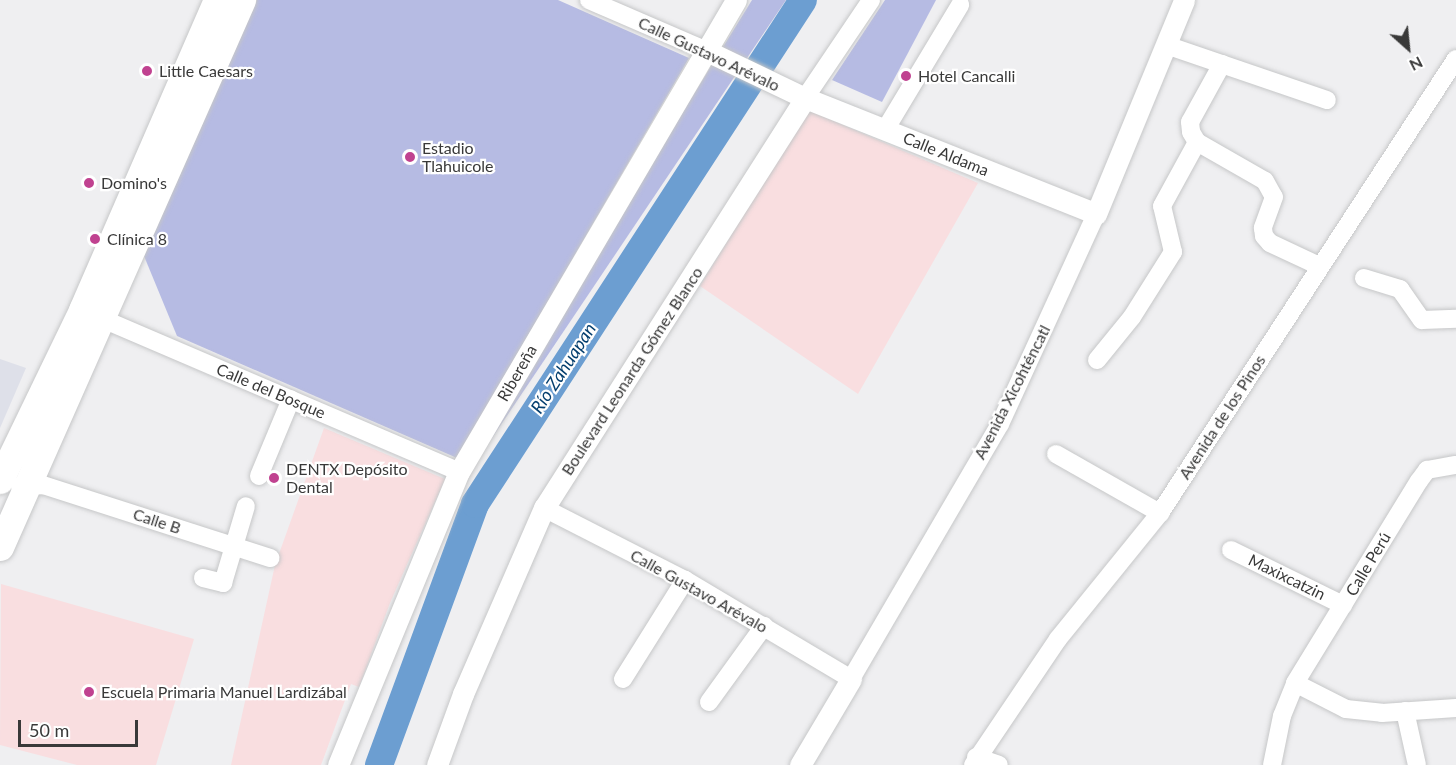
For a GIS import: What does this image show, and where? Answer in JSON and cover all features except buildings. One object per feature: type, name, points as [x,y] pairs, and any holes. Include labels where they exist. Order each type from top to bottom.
[{"type":"main road","points":[[91,314],[217,0]]},
{"type":"main road","points":[[0,547],[18,478],[91,314],[242,0]]},
{"type":"street","name":"Calle Gustavo Arévalo","points":[[590,0],[707,51],[800,96]]},
{"type":"street","name":"Ribereña","points":[[338,765],[459,472],[736,0]]},
{"type":"street","name":"Boulevard Leonarda Gómez Blanco","points":[[437,765],[463,694],[544,508],[800,96],[871,0]]},
{"type":"street","name":"Avenida Xicohténcatl","points":[[800,765],[1000,424],[1096,213],[1184,0]]},
{"type":"street","points":[[885,130],[960,4]]},
{"type":"street","points":[[1166,45],[1327,100]]},
{"type":"street","name":"Avenida de los Pinos","points":[[974,761],[1058,639],[1160,513],[1456,59]]},
{"type":"street","points":[[1222,64],[1190,122],[1197,142],[1265,181],[1274,197],[1263,228],[1264,236],[1270,243],[1319,266]]},
{"type":"street","name":"Calle Aldama","points":[[800,96],[1096,213]]},
{"type":"street","points":[[1097,360],[1132,317],[1173,252],[1162,206],[1197,142]]},
{"type":"street","points":[[1364,278],[1400,288],[1422,320],[1456,319]]},
{"type":"street","name":"Calle del Bosque","points":[[91,314],[459,472]]},
{"type":"street","points":[[259,476],[291,399]]},
{"type":"street","points":[[1056,454],[1160,513]]},
{"type":"street","name":"Calle Perú","points":[[1272,765],[1282,716],[1295,683],[1343,604],[1427,471],[1456,465]]},
{"type":"street","name":"Calle B","points":[[18,478],[271,558]]},
{"type":"street","points":[[203,578],[223,583],[246,506]]},
{"type":"street","name":"Calle Gustavo Arévalo","points":[[544,508],[685,580],[851,680]]},
{"type":"street","name":"Maxixcatzin","points":[[1231,550],[1343,604]]},
{"type":"street","points":[[623,679],[685,580]]},
{"type":"street","points":[[710,702],[764,626]]},
{"type":"street","points":[[1295,683],[1346,709],[1405,711],[1456,708]]},
{"type":"street","points":[[1405,711],[1417,765]]},
{"type":"street","points":[[974,761],[999,765]]},
{"type":"shaded area","name":"Estadio Tlahuicole","points":[[257,0],[558,0],[689,58],[457,458],[177,336],[144,256]]},
{"type":"shaded area","points":[[752,0],[786,0],[476,462],[545,335]]},
{"type":"shaded area","points":[[885,0],[936,0],[882,102],[832,80]]},
{"type":"shaded area","points":[[808,110],[978,183],[858,394],[700,286]]},
{"type":"shaded area","points":[[0,359],[26,368],[0,428]]},
{"type":"shaded area","points":[[324,428],[445,479],[390,603],[359,687],[351,684],[321,765],[231,765],[275,565]]},
{"type":"shaded area","name":"Escuela Primaria Manuel Lardizábal","points":[[1,584],[194,639],[156,765],[77,765],[0,745]]},
{"type":"waterway","name":"Río Zahuapan","points":[[379,765],[475,504],[803,0]]},
{"type":"place","name":"Little Caesars","points":[[147,71]]},
{"type":"place","name":"Hotel Cancalli","points":[[906,76]]},
{"type":"place","name":"Estadio Tlahuicole","points":[[410,157]]},
{"type":"place","name":"Domino's","points":[[89,183]]},
{"type":"place","name":"Clínica 8","points":[[95,239]]},
{"type":"place","name":"DENTX Depósito Dental","points":[[274,478]]},
{"type":"place","name":"Escuela Primaria Manuel Lardizábal","points":[[89,692]]}]
